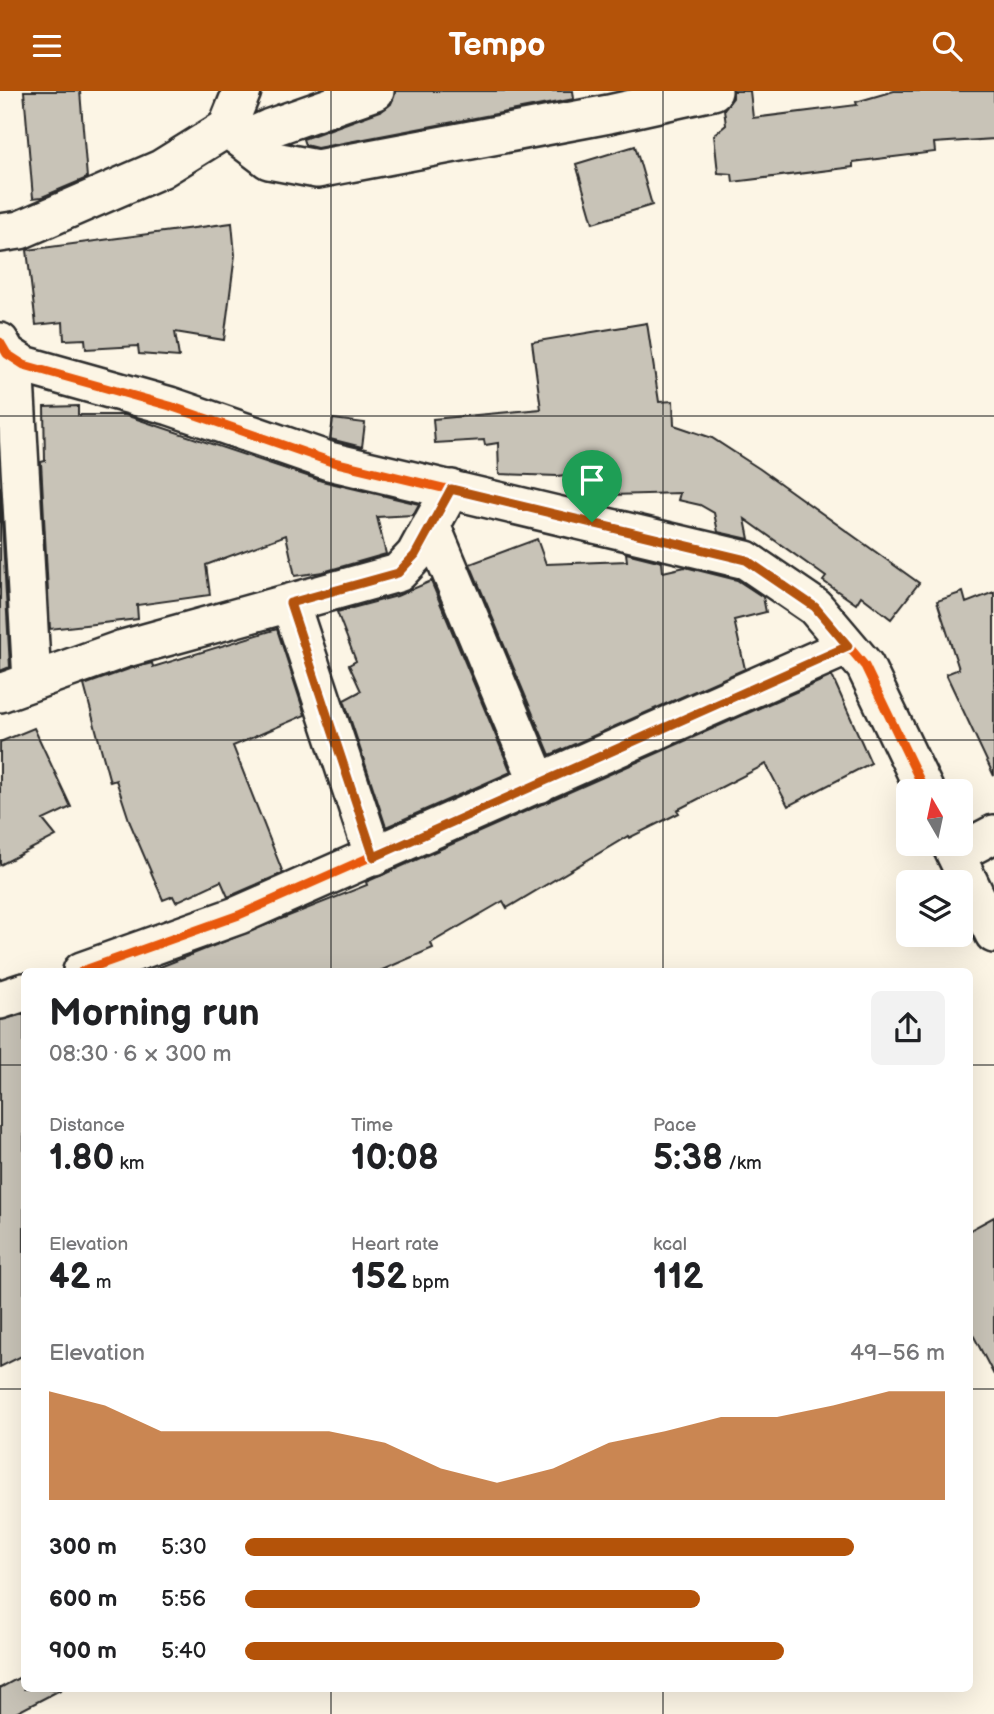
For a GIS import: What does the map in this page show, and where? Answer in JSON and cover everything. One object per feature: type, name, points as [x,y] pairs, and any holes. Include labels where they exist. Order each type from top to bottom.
[{"type":"street","points":[[235,134],[242,91]]},
{"type":"street","points":[[0,233],[20,230],[235,134],[375,91]]},
{"type":"street","points":[[235,134],[269,160],[317,169],[609,114],[713,91]]},
{"type":"street","points":[[451,489],[415,555],[398,573],[123,649],[16,687],[7,351],[329,461],[451,489],[746,560],[815,607],[865,666],[919,779]]},
{"type":"street","points":[[431,525],[539,784]]},
{"type":"street","points":[[290,603],[374,857]]},
{"type":"street","points":[[90,968],[239,915],[848,646]]},
{"type":"street","points":[[973,842],[994,834]]},
{"type":"street","points":[[956,856],[994,934]]},
{"type":"street","points":[[0,1000],[21,993]]},
{"type":"building","points":[[24,91],[80,91],[87,178],[42,197],[33,198]]},
{"type":"building","points":[[395,91],[573,91],[574,99],[317,148],[305,145],[303,139],[383,110],[391,104]]},
{"type":"building","points":[[733,91],[750,91],[753,118],[857,105],[856,102],[894,91],[994,91],[994,139],[934,143],[935,152],[853,162],[853,167],[733,182],[732,174],[718,173],[714,135],[726,125],[724,109],[733,98]]},
{"type":"building","points":[[635,146],[652,205],[593,223],[576,164]]},
{"type":"building","points":[[232,223],[235,255],[224,340],[175,332],[179,357],[139,354],[138,346],[86,349],[85,339],[64,340],[63,322],[36,325],[27,250]]},
{"type":"building","points":[[647,323],[659,402],[673,401],[674,425],[712,438],[760,469],[919,583],[891,619],[861,596],[856,604],[823,581],[826,577],[745,519],[749,539],[718,532],[714,513],[700,505],[678,500],[680,493],[612,495],[609,470],[558,476],[499,474],[498,443],[485,445],[484,440],[435,443],[433,419],[541,409],[532,342]]},
{"type":"building","points":[[78,406],[78,415],[125,415],[322,481],[419,504],[413,515],[377,517],[386,554],[323,572],[295,576],[286,535],[206,565],[210,595],[137,605],[138,619],[50,629],[41,462],[45,461],[44,407]]},
{"type":"building","points":[[333,419],[365,423],[362,447],[330,439]]},
{"type":"building","points":[[0,486],[10,667],[0,671]]},
{"type":"building","points":[[537,539],[546,564],[627,561],[626,553],[662,562],[663,572],[685,567],[737,580],[763,597],[766,612],[734,620],[745,669],[550,755],[470,564]]},
{"type":"building","points":[[431,581],[511,772],[386,827],[344,700],[361,691],[349,665],[356,661],[337,612],[397,596]]},
{"type":"building","points":[[963,592],[966,603],[994,592],[994,776],[946,674],[959,669],[937,601]]},
{"type":"building","points":[[277,629],[305,715],[233,746],[283,873],[228,897],[221,881],[176,902],[173,896],[163,900],[130,823],[116,780],[110,782],[84,685],[129,669],[152,663],[153,667]]},
{"type":"building","points":[[832,676],[871,763],[788,806],[766,764],[677,810],[679,813],[629,838],[628,836],[507,908],[503,901],[431,943],[433,948],[387,968],[158,968],[367,885],[366,882]]},
{"type":"building","points":[[34,728],[71,807],[43,820],[56,836],[0,865],[0,742]]},
{"type":"building","points":[[21,1015],[21,1356],[0,1367],[0,1020]]},
{"type":"building","points":[[994,1217],[994,1375],[973,1335],[973,1228]]},
{"type":"building","points":[[21,1677],[21,1692],[56,1692],[14,1714],[0,1714],[0,1688]]},
{"type":"cycle path","points":[[0,342],[7,354],[24,365],[170,406],[329,461],[746,560],[815,607],[865,666],[919,779]]},
{"type":"cycle path","points":[[90,968],[239,915],[848,646]]},
{"type":"route","points":[[451,489],[592,522],[746,560],[815,607],[848,646],[374,857],[290,603],[398,573],[415,555],[451,489]]}]
